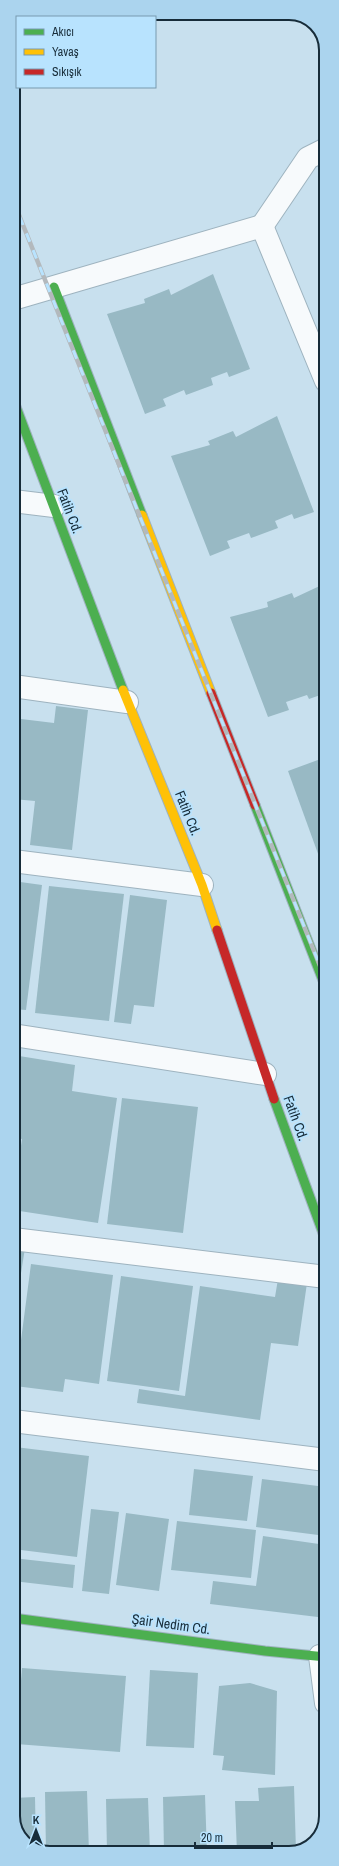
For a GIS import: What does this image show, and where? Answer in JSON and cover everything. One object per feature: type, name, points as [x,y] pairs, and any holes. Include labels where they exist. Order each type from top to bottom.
[{"type":"street","points":[[20,297],[262,226],[308,158],[319,152]]},
{"type":"street","points":[[262,226],[319,364]]},
{"type":"street","points":[[54,287],[319,970]]},
{"type":"street","name":"Fatih Cd.","points":[[20,417],[127,702],[202,885],[265,1074],[319,1222]]},
{"type":"street","points":[[20,502],[54,506]]},
{"type":"street","points":[[20,687],[127,702]]},
{"type":"street","points":[[20,862],[202,885]]},
{"type":"street","points":[[20,1036],[265,1074]]},
{"type":"street","points":[[20,1240],[319,1276]]},
{"type":"street","points":[[20,1422],[319,1459]]},
{"type":"street","name":"Şair Nedim Cd.","points":[[20,1619],[265,1651],[319,1657]]},
{"type":"building","points":[[213,274],[250,369],[229,377],[227,372],[211,378],[213,385],[186,395],[184,390],[163,399],[166,406],[145,414],[107,314],[145,303],[144,299],[169,289],[171,295]]},
{"type":"building","points":[[277,416],[314,512],[294,519],[292,514],[275,521],[278,528],[251,538],[249,533],[227,541],[230,548],[210,556],[171,456],[210,445],[208,441],[233,431],[236,437]]},
{"type":"building","points":[[319,586],[319,695],[309,699],[307,695],[286,702],[289,710],[268,717],[230,617],[268,607],[267,602],[292,593],[294,598]]},
{"type":"building","points":[[56,706],[88,710],[72,850],[30,845],[35,801],[20,800],[20,719],[54,723]]},
{"type":"building","points":[[319,760],[319,856],[288,771]]},
{"type":"building","points":[[20,882],[42,885],[26,1010],[20,1010]]},
{"type":"building","points":[[49,886],[124,894],[109,1021],[35,1013]]},
{"type":"building","points":[[130,895],[167,900],[154,1007],[134,1005],[131,1024],[114,1022]]},
{"type":"building","points":[[20,1056],[75,1065],[72,1091],[117,1098],[98,1223],[20,1211],[20,1152],[22,1139],[20,1139]]},
{"type":"building","points":[[122,1098],[198,1107],[183,1233],[107,1224]]},
{"type":"building","points":[[20,1247],[25,1248],[20,1280]]},
{"type":"building","points":[[31,1264],[113,1275],[99,1384],[65,1379],[63,1392],[20,1387],[20,1348]]},
{"type":"building","points":[[121,1276],[193,1286],[179,1391],[107,1381]]},
{"type":"building","points":[[278,1279],[307,1283],[298,1346],[271,1343],[260,1420],[137,1403],[139,1389],[185,1396],[200,1286],[275,1297]]},
{"type":"building","points":[[20,1448],[89,1456],[77,1557],[20,1550]]},
{"type":"building","points":[[194,1469],[253,1476],[247,1521],[189,1515]]},
{"type":"building","points":[[262,1479],[319,1486],[319,1535],[256,1527]]},
{"type":"building","points":[[91,1509],[119,1512],[109,1594],[82,1591]]},
{"type":"building","points":[[126,1513],[169,1519],[159,1591],[116,1585]]},
{"type":"building","points":[[177,1521],[256,1530],[251,1578],[171,1570]]},
{"type":"building","points":[[263,1536],[319,1544],[319,1617],[210,1604],[213,1581],[256,1586]]},
{"type":"building","points":[[20,1559],[75,1565],[73,1588],[20,1582]]},
{"type":"building","points":[[22,1668],[126,1676],[120,1752],[20,1744],[20,1693]]},
{"type":"building","points":[[150,1670],[198,1673],[194,1748],[146,1746]]},
{"type":"building","points":[[250,1683],[277,1691],[275,1775],[222,1770],[224,1756],[213,1755],[219,1686]]},
{"type":"building","points":[[294,1786],[296,1845],[237,1846],[235,1801],[259,1801],[258,1788]]},
{"type":"building","points":[[87,1791],[89,1846],[46,1845],[45,1792]]},
{"type":"building","points":[[205,1795],[207,1846],[164,1846],[163,1797]]},
{"type":"building","points":[[35,1797],[36,1843],[26,1834],[23,1829],[20,1820],[20,1798]]},
{"type":"building","points":[[148,1798],[150,1846],[107,1846],[106,1799]]},
{"type":"railway","points":[[20,217],[319,964]]},
{"type":"traffic: fast","points":[[54,287],[142,515]]},
{"type":"traffic: fast","points":[[20,418],[123,690]]},
{"type":"traffic: fast","points":[[255,805],[319,970]]},
{"type":"traffic: fast","points":[[274,1099],[319,1222]]},
{"type":"traffic: fast","points":[[20,1619],[265,1651],[319,1656]]},
{"type":"traffic: slow","points":[[142,515],[211,693]]},
{"type":"traffic: slow","points":[[123,690],[202,885],[217,930]]},
{"type":"traffic: jam","points":[[211,693],[255,805]]},
{"type":"traffic: jam","points":[[217,930],[274,1099]]}]
